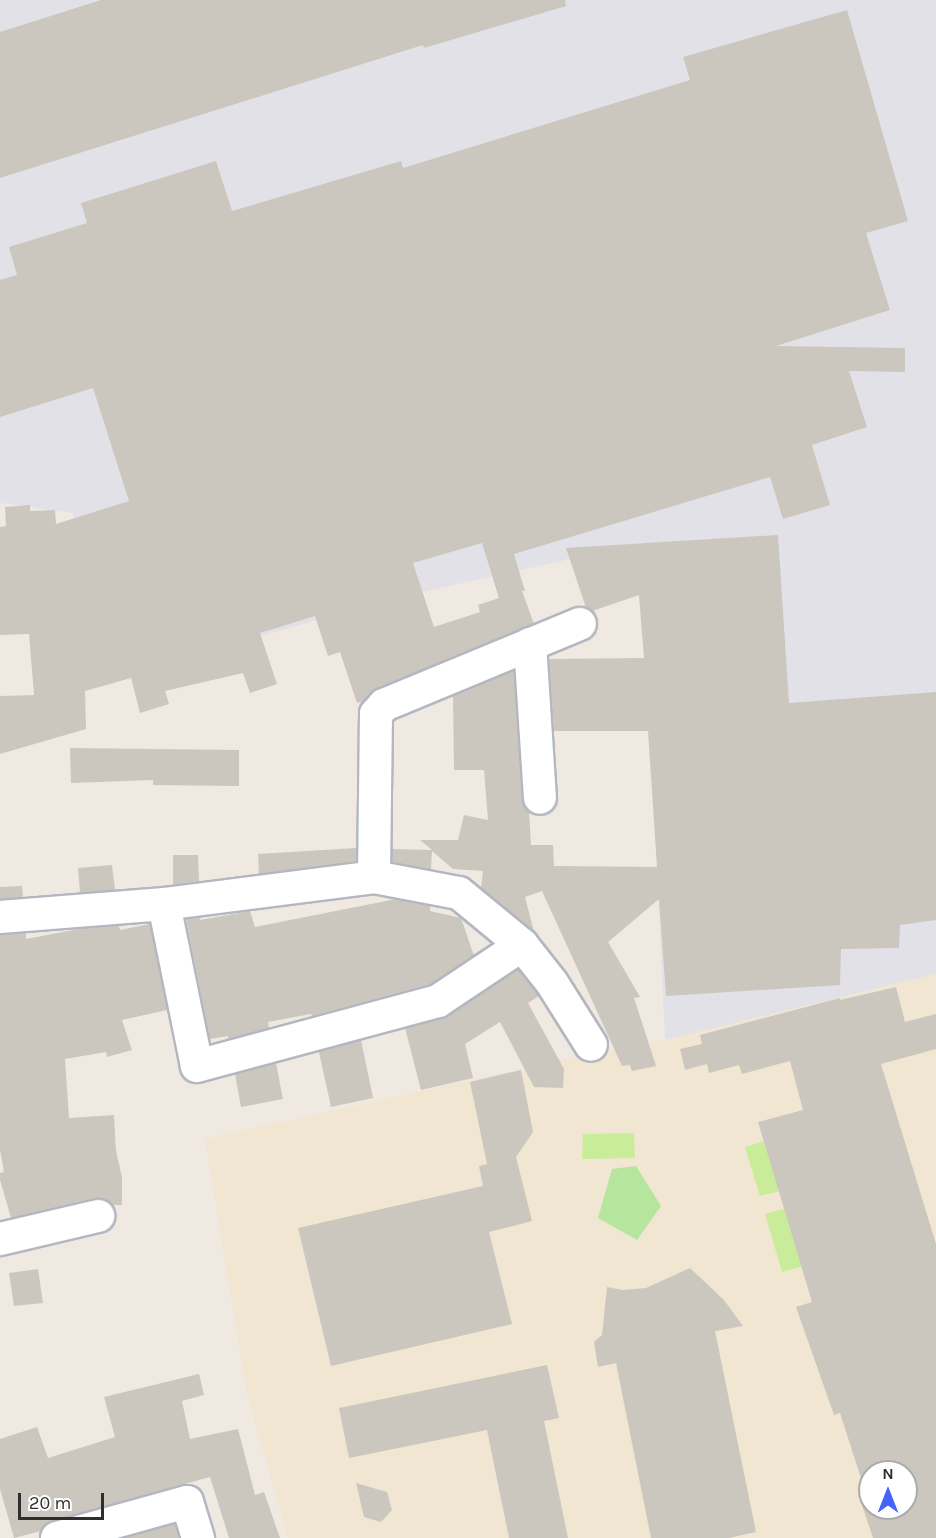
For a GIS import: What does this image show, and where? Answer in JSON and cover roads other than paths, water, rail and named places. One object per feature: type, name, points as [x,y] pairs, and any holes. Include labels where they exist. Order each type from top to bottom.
[{"type":"street","points":[[374,878],[376,714],[384,705],[580,624]]},
{"type":"street","points":[[530,644],[540,798]]},
{"type":"street","points":[[0,917],[164,904],[374,878],[459,893],[522,945],[552,983],[591,1045]]},
{"type":"street","points":[[164,904],[197,1066],[438,1001],[522,945]]},
{"type":"street","points":[[0,1239],[98,1216]]},
{"type":"street","points":[[57,1538],[187,1502],[198,1538]]}]
